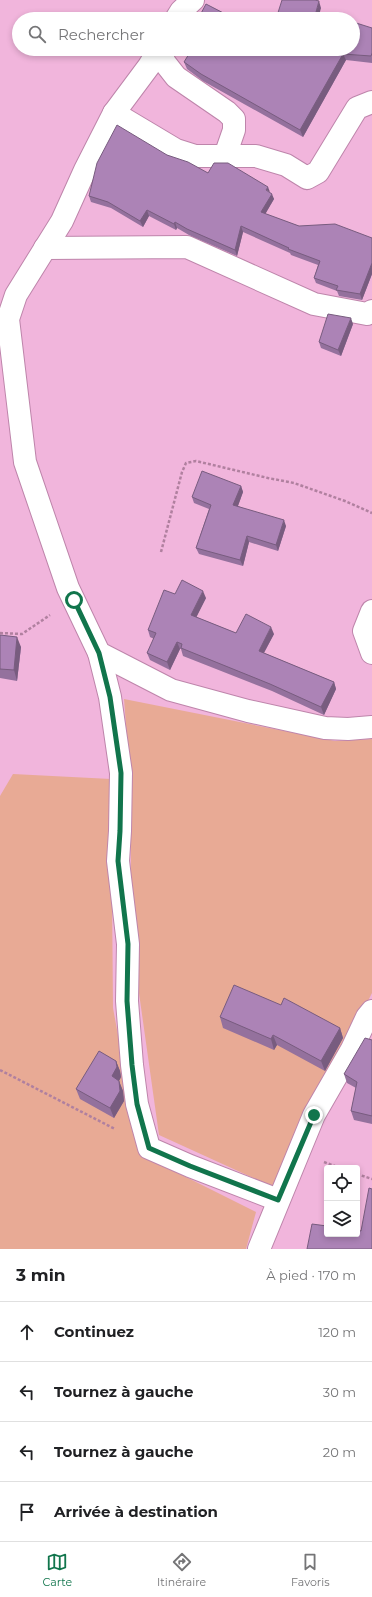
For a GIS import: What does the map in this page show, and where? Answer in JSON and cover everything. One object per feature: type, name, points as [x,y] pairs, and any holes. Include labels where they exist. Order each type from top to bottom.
[{"type":"street","points":[[181,12],[193,0]]},
{"type":"street","points":[[155,56],[114,113],[85,170],[62,221],[16,295],[8,319],[25,462],[68,588],[99,653],[110,697],[121,773],[118,861],[128,944],[127,1001],[132,1065],[137,1104],[149,1148],[190,1166],[278,1200]]},
{"type":"street","points":[[162,56],[165,63],[176,77],[227,112],[234,119],[234,130],[225,156]]},
{"type":"street","points":[[114,113],[176,150],[194,156],[256,156],[286,165],[307,178],[318,172],[357,108],[372,102]]},
{"type":"street","points":[[45,248],[187,247],[314,304],[367,314],[372,311]]},
{"type":"street","points":[[372,611],[364,631],[372,653]]},
{"type":"street","points":[[99,653],[171,690],[248,711],[325,728],[348,729],[372,727]]},
{"type":"street","points":[[259,1249],[314,1115],[352,1049],[367,1017],[372,1011]]},
{"type":"path","points":[[161,552],[182,472],[186,463],[196,461],[294,483],[345,501],[372,513]]},
{"type":"path","points":[[0,633],[22,634],[74,600]]},
{"type":"path","points":[[0,1070],[149,1148]]},
{"type":"path","points":[[360,1175],[372,1179]]},
{"type":"shaded area","points":[[124,699],[335,741],[372,739],[372,993],[273,1187],[159,1135],[138,986],[126,930],[131,869],[130,778]]},
{"type":"shaded area","points":[[13,774],[111,779],[113,1008],[140,1154],[256,1212],[246,1249],[0,1249],[0,796]]},
{"type":"building","points":[[282,0],[319,1],[316,12],[278,12]]},
{"type":"building","points":[[206,4],[221,12],[202,12]]},
{"type":"building","points":[[360,24],[372,28],[371,56],[360,55]]},
{"type":"building","points":[[188,56],[342,56],[300,130],[201,74],[184,62]]},
{"type":"building","points":[[117,125],[167,155],[188,162],[208,173],[214,163],[228,163],[268,187],[266,190],[272,194],[261,212],[299,226],[335,224],[372,238],[372,263],[360,294],[336,290],[338,286],[314,278],[320,261],[288,249],[289,248],[241,226],[235,250],[187,229],[175,222],[174,224],[147,210],[140,221],[108,202],[89,196],[97,163]]},
{"type":"building","points":[[328,314],[351,318],[338,350],[319,342]]},
{"type":"building","points":[[202,471],[241,486],[233,505],[284,520],[276,545],[247,536],[240,560],[196,548],[211,505],[192,497]]},
{"type":"building","points":[[182,580],[203,591],[191,615],[236,633],[246,614],[271,627],[259,651],[334,682],[321,707],[270,684],[181,648],[182,644],[177,642],[167,662],[147,653],[156,633],[148,630],[164,590],[175,594]]},
{"type":"building","points":[[0,635],[17,637],[14,670],[0,669]]},
{"type":"building","points":[[234,985],[281,1005],[284,998],[340,1028],[321,1061],[273,1035],[271,1039],[220,1017]]},
{"type":"building","points":[[365,1038],[372,1040],[372,1116],[351,1111],[357,1082],[344,1074]]},
{"type":"building","points":[[99,1051],[116,1061],[117,1067],[112,1076],[119,1081],[120,1091],[110,1108],[76,1089]]},
{"type":"building","points":[[369,1188],[372,1189],[372,1249],[307,1249],[312,1224],[324,1226],[324,1237],[360,1237]]},
{"type":"route","points":[[74,600],[99,653],[110,697],[121,773],[118,861],[128,944],[127,1001],[132,1065],[137,1104],[149,1148],[190,1166],[278,1200],[314,1115]]}]
